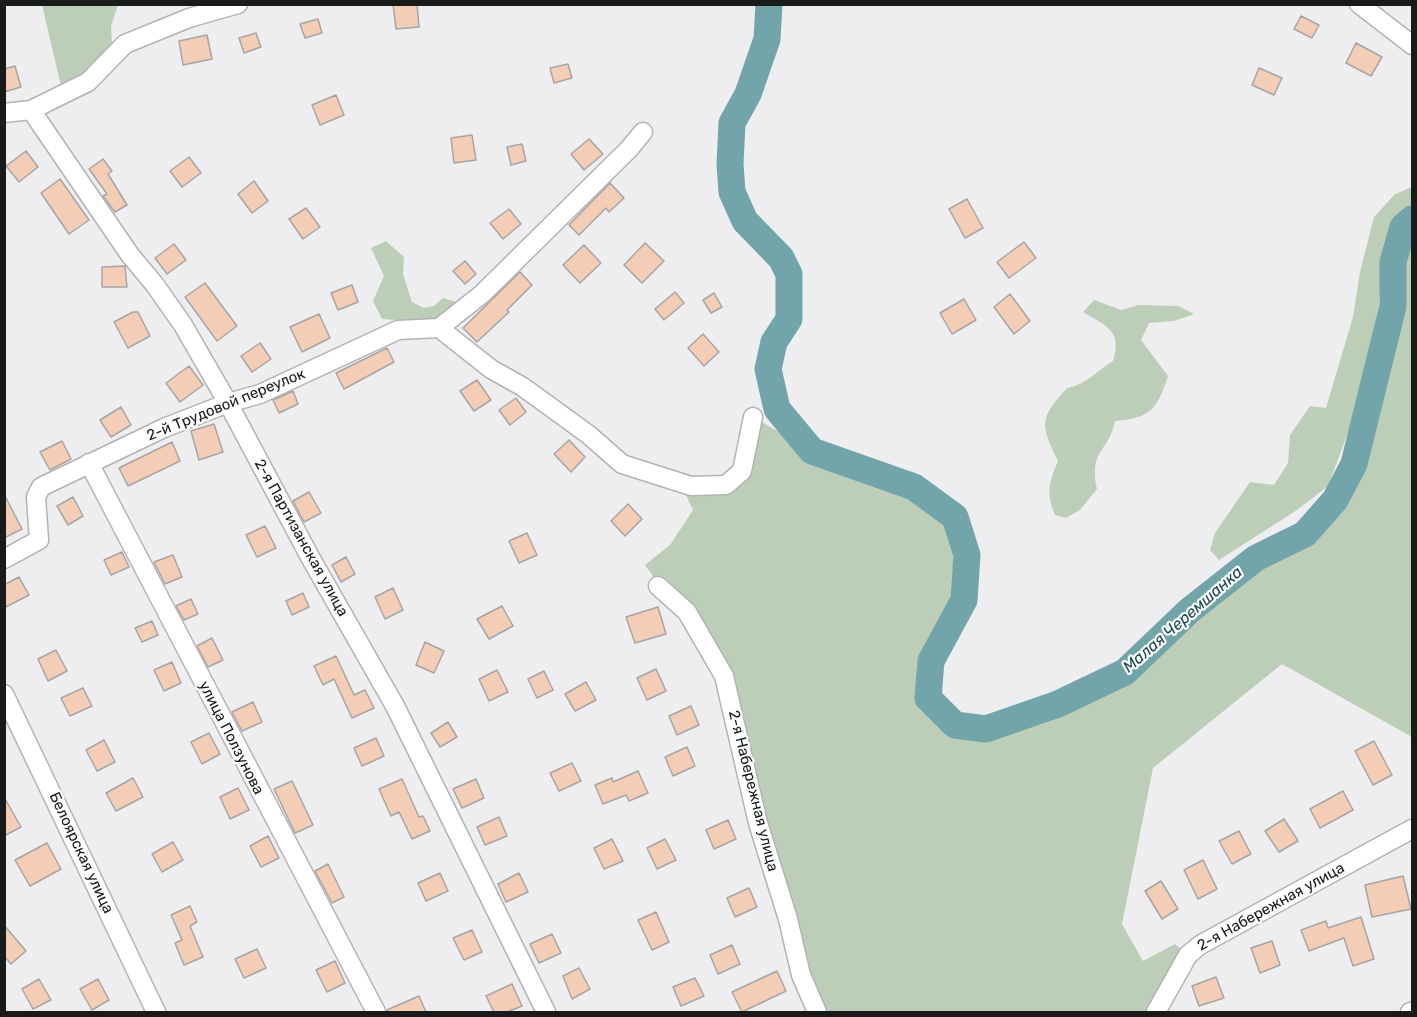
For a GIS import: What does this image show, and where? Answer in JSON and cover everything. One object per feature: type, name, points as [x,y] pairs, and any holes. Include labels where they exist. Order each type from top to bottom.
[{"type":"street","points":[[4,113],[31,110],[88,82],[125,44],[189,18],[238,4]]},
{"type":"street","points":[[1359,4],[1413,45]]},
{"type":"street","name":"2-я Партизанская улица","points":[[31,110],[130,255],[155,285],[183,325],[228,403],[310,558],[395,706],[546,1012]]},
{"type":"street","points":[[643,132],[629,149],[482,294],[439,328],[491,369],[523,387],[573,424],[622,464],[691,486],[726,485],[742,471],[753,417]]},
{"type":"street","name":"2-й Трудовой переулок","points":[[4,559],[39,540],[36,497],[41,487],[89,463],[228,403],[260,394],[398,330],[439,328]]},
{"type":"street","name":"улица Ползунова","points":[[89,463],[376,1012]]},
{"type":"street","name":"2-я Набережная улица","points":[[658,586],[687,612],[724,676],[758,823],[788,919],[801,975],[817,1012]]},
{"type":"street","name":"Белоярская улица","points":[[4,694],[156,1012]]},
{"type":"street","name":"2-я Набережная улица","points":[[1155,1012],[1188,955],[1200,945],[1413,830]]},
{"type":"green space","points":[[42,5],[118,5],[111,26],[112,42],[109,50],[74,83],[62,90]]},
{"type":"green space","points":[[1412,187],[1412,209],[1393,225],[1383,263],[1379,305],[1366,366],[1350,427],[1328,486],[1297,510],[1219,560],[1210,550],[1215,533],[1250,482],[1274,485],[1288,463],[1290,435],[1310,406],[1326,408],[1353,317],[1360,272],[1374,217],[1395,194]]},
{"type":"green space","points":[[1412,219],[1412,737],[1282,664],[1153,768],[1122,924],[1143,961],[1175,944],[1188,955],[1156,1012],[817,1012],[724,676],[645,565],[670,545],[693,510],[684,491],[742,471],[753,417],[812,451],[914,487],[955,517],[967,555],[964,600],[948,627],[930,675],[928,698],[955,725],[986,729],[1058,703],[1125,672],[1190,610],[1256,558],[1305,534],[1335,500],[1354,464],[1393,306],[1393,262],[1403,227]]},
{"type":"green space","points":[[386,241],[404,257],[403,274],[412,302],[424,308],[434,306],[443,298],[460,303],[434,323],[382,319],[373,301],[384,276],[371,248]]},
{"type":"green space","points":[[1094,300],[1121,310],[1139,305],[1178,306],[1194,314],[1174,321],[1149,323],[1141,340],[1168,376],[1160,397],[1151,410],[1145,414],[1115,421],[1112,432],[1097,458],[1095,476],[1097,489],[1080,510],[1066,518],[1055,515],[1050,500],[1052,475],[1058,461],[1048,438],[1045,422],[1051,407],[1067,388],[1086,381],[1113,361],[1116,351],[1114,336],[1105,326],[1083,312]]},
{"type":"building","points":[[393,4],[417,4],[419,27],[396,29]]},
{"type":"building","points":[[1301,16],[1319,25],[1312,38],[1294,29]]},
{"type":"building","points":[[318,19],[322,33],[305,38],[300,24]]},
{"type":"building","points":[[256,33],[261,47],[244,53],[239,38]]},
{"type":"building","points":[[207,35],[212,59],[183,65],[179,41]]},
{"type":"building","points":[[1356,43],[1382,57],[1371,76],[1346,63]]},
{"type":"building","points":[[568,64],[572,78],[554,83],[550,68]]},
{"type":"building","points":[[15,66],[21,87],[4,92],[4,69]]},
{"type":"building","points":[[1259,68],[1282,78],[1274,95],[1252,85]]},
{"type":"building","points":[[336,95],[344,115],[320,125],[312,105]]},
{"type":"building","points":[[472,135],[476,160],[454,163],[451,138]]},
{"type":"building","points":[[589,139],[603,154],[584,170],[571,154]]},
{"type":"building","points":[[522,144],[526,161],[511,165],[507,147]]},
{"type":"building","points":[[26,151],[38,167],[19,182],[6,166]]},
{"type":"building","points":[[189,157],[201,173],[182,187],[170,171]]},
{"type":"building","points":[[103,159],[112,171],[108,174],[127,205],[115,212],[103,196],[107,194],[89,169]]},
{"type":"building","points":[[60,179],[89,220],[69,234],[41,193]]},
{"type":"building","points":[[254,181],[268,201],[252,213],[238,194]]},
{"type":"building","points":[[610,183],[624,198],[609,212],[606,208],[579,235],[569,225]]},
{"type":"building","points":[[967,199],[983,228],[965,238],[949,209]]},
{"type":"building","points":[[306,208],[320,227],[303,239],[289,219]]},
{"type":"building","points":[[509,209],[521,224],[503,239],[490,223]]},
{"type":"building","points":[[1024,242],[1036,258],[1009,278],[997,262]]},
{"type":"building","points":[[645,243],[664,261],[642,283],[624,265]]},
{"type":"building","points":[[174,244],[186,260],[167,274],[155,258]]},
{"type":"building","points":[[584,245],[601,263],[580,283],[563,265]]},
{"type":"building","points":[[465,261],[476,274],[465,284],[453,271]]},
{"type":"building","points":[[125,266],[127,287],[102,287],[102,267]]},
{"type":"building","points":[[520,272],[532,285],[507,310],[509,312],[477,342],[463,328]]},
{"type":"building","points":[[205,283],[237,326],[217,341],[185,297]]},
{"type":"building","points":[[352,285],[358,302],[338,310],[331,293]]},
{"type":"building","points":[[675,292],[684,303],[664,320],[655,309]]},
{"type":"building","points":[[714,293],[722,307],[711,313],[703,300]]},
{"type":"building","points":[[1010,294],[1030,321],[1014,334],[994,307]]},
{"type":"building","points":[[964,299],[976,320],[952,334],[940,313]]},
{"type":"building","points":[[133,312],[138,312],[150,336],[128,348],[114,322]]},
{"type":"building","points":[[319,314],[330,338],[302,352],[290,327]]},
{"type":"building","points":[[703,334],[719,352],[704,366],[688,348]]},
{"type":"building","points":[[260,343],[271,359],[252,372],[241,356]]},
{"type":"building","points":[[387,348],[394,362],[344,389],[336,373]]},
{"type":"building","points":[[189,366],[203,385],[180,402],[166,383]]},
{"type":"building","points":[[477,380],[491,400],[474,411],[460,391]]},
{"type":"building","points":[[293,391],[298,404],[279,413],[273,400]]},
{"type":"building","points":[[516,398],[526,412],[510,425],[499,410]]},
{"type":"building","points":[[121,407],[131,425],[111,437],[100,420]]},
{"type":"building","points":[[214,424],[223,452],[199,460],[191,431]]},
{"type":"building","points":[[569,440],[585,457],[571,472],[554,454]]},
{"type":"building","points":[[62,441],[71,459],[50,470],[40,452]]},
{"type":"building","points":[[172,442],[180,461],[128,486],[119,468]]},
{"type":"building","points":[[309,492],[321,513],[304,522],[293,501]]},
{"type":"building","points":[[4,494],[22,529],[4,538]]},
{"type":"building","points":[[73,497],[83,516],[68,525],[57,506]]},
{"type":"building","points":[[628,504],[642,519],[625,536],[611,521]]},
{"type":"building","points":[[265,526],[276,548],[257,557],[246,535]]},
{"type":"building","points":[[527,533],[537,555],[519,563],[509,541]]},
{"type":"building","points":[[122,552],[129,567],[111,575],[104,560]]},
{"type":"building","points":[[173,555],[182,577],[165,584],[154,562]]},
{"type":"building","points":[[346,557],[355,574],[341,582],[332,565]]},
{"type":"building","points":[[19,577],[29,595],[4,608],[4,585]]},
{"type":"building","points":[[393,588],[403,610],[385,619],[375,597]]},
{"type":"building","points":[[303,593],[309,607],[292,615],[286,601]]},
{"type":"building","points":[[191,599],[198,614],[184,620],[176,606]]},
{"type":"building","points":[[502,606],[513,626],[489,639],[477,619]]},
{"type":"building","points":[[658,607],[666,634],[635,643],[626,617]]},
{"type":"building","points":[[152,621],[158,635],[142,642],[135,628]]},
{"type":"building","points":[[212,638],[223,660],[208,667],[197,646]]},
{"type":"building","points":[[425,642],[444,651],[434,673],[416,665]]},
{"type":"building","points":[[56,650],[67,671],[48,681],[38,659]]},
{"type":"building","points":[[336,656],[354,695],[365,690],[374,708],[352,718],[334,679],[323,685],[314,666]]},
{"type":"building","points":[[172,662],[181,683],[164,691],[154,670]]},
{"type":"building","points":[[656,669],[666,691],[647,700],[637,678]]},
{"type":"building","points":[[497,670],[508,692],[489,701],[479,679]]},
{"type":"building","points":[[544,671],[553,690],[537,698],[528,679]]},
{"type":"building","points":[[586,682],[596,700],[575,711],[565,694]]},
{"type":"building","points":[[83,688],[92,706],[70,716],[61,698]]},
{"type":"building","points":[[253,702],[262,722],[242,731],[232,712]]},
{"type":"building","points":[[691,706],[699,725],[677,735],[669,716]]},
{"type":"building","points":[[448,722],[457,737],[440,747],[431,733]]},
{"type":"building","points":[[209,733],[220,754],[202,764],[191,742]]},
{"type":"building","points":[[376,738],[384,756],[362,766],[354,748]]},
{"type":"building","points":[[104,740],[115,762],[97,771],[86,750]]},
{"type":"building","points":[[1374,741],[1392,775],[1373,785],[1355,751]]},
{"type":"building","points":[[687,747],[695,766],[673,776],[665,757]]},
{"type":"building","points":[[572,763],[581,781],[559,791],[550,773]]},
{"type":"building","points":[[638,771],[648,793],[629,801],[626,795],[603,804],[595,785],[612,778],[613,782]]},
{"type":"building","points":[[133,778],[143,797],[116,811],[106,793]]},
{"type":"building","points":[[402,779],[419,817],[423,816],[430,831],[412,839],[399,812],[391,816],[379,789]]},
{"type":"building","points":[[476,779],[484,798],[462,808],[453,789]]},
{"type":"building","points":[[292,781],[313,825],[295,833],[274,789]]},
{"type":"building","points":[[238,788],[249,810],[230,819],[220,797]]},
{"type":"building","points":[[1343,791],[1353,810],[1320,828],[1310,809]]},
{"type":"building","points":[[4,797],[21,827],[4,836]]},
{"type":"building","points":[[499,817],[507,836],[485,845],[477,827]]},
{"type":"building","points":[[1284,819],[1298,841],[1279,852],[1265,831]]},
{"type":"building","points":[[728,820],[736,839],[714,849],[706,830]]},
{"type":"building","points":[[1239,831],[1251,854],[1232,864],[1219,841]]},
{"type":"building","points":[[268,836],[279,858],[261,867],[250,846]]},
{"type":"building","points":[[612,839],[623,861],[604,869],[594,848]]},
{"type":"building","points":[[665,839],[676,860],[657,869],[647,848]]},
{"type":"building","points":[[173,842],[183,860],[162,872],[152,854]]},
{"type":"building","points":[[47,843],[61,869],[30,886],[15,860]]},
{"type":"building","points":[[1203,860],[1217,889],[1198,899],[1184,870]]},
{"type":"building","points":[[328,864],[344,897],[332,903],[315,871]]},
{"type":"building","points":[[440,873],[448,891],[426,901],[418,883]]},
{"type":"building","points":[[519,873],[528,892],[506,902],[498,884]]},
{"type":"building","points":[[1403,876],[1411,909],[1372,917],[1365,885]]},
{"type":"building","points":[[1161,881],[1178,909],[1162,919],[1145,891]]},
{"type":"building","points":[[749,888],[757,907],[735,917],[727,898]]},
{"type":"building","points":[[190,906],[197,922],[190,926],[203,957],[184,965],[175,943],[182,940],[171,915]]},
{"type":"building","points":[[656,912],[669,942],[652,950],[638,920]]},
{"type":"building","points":[[1361,917],[1374,959],[1353,966],[1344,938],[1309,951],[1301,930],[1326,921],[1328,928]]},
{"type":"building","points":[[4,925],[26,951],[11,964],[4,956]]},
{"type":"building","points":[[472,930],[482,952],[464,960],[453,938]]},
{"type":"building","points":[[552,934],[561,953],[539,963],[530,944]]},
{"type":"building","points":[[1272,941],[1280,965],[1260,973],[1251,948]]},
{"type":"building","points":[[732,945],[740,964],[718,974],[710,955]]},
{"type":"building","points":[[257,949],[266,968],[244,978],[235,959]]},
{"type":"building","points":[[335,961],[345,983],[327,992],[316,970]]},
{"type":"building","points":[[579,968],[590,989],[572,999],[563,976]]},
{"type":"building","points":[[777,971],[786,991],[742,1012],[732,992]]},
{"type":"building","points":[[1216,977],[1224,998],[1199,1006],[1192,986]]},
{"type":"building","points":[[695,978],[704,996],[681,1006],[673,987]]},
{"type":"building","points":[[39,979],[51,1000],[33,1009],[22,989]]},
{"type":"building","points":[[98,979],[109,1000],[92,1010],[80,989]]},
{"type":"building","points":[[512,984],[522,1006],[507,1012],[494,1012],[486,996]]},
{"type":"building","points":[[419,996],[426,1012],[387,1012],[387,1010]]},
{"type":"waterway","name":"Малая Черемшанка","points":[[769,4],[767,39],[748,94],[732,123],[730,164],[732,192],[745,221],[781,258],[789,274],[789,319],[774,342],[768,369],[777,409],[812,451],[914,487],[955,517],[967,555],[964,600],[931,661],[928,698],[955,725],[986,729],[1058,704],[1125,672],[1190,610],[1256,558],[1305,534],[1335,500],[1354,464],[1393,306],[1393,262],[1403,227],[1412,219]]}]
